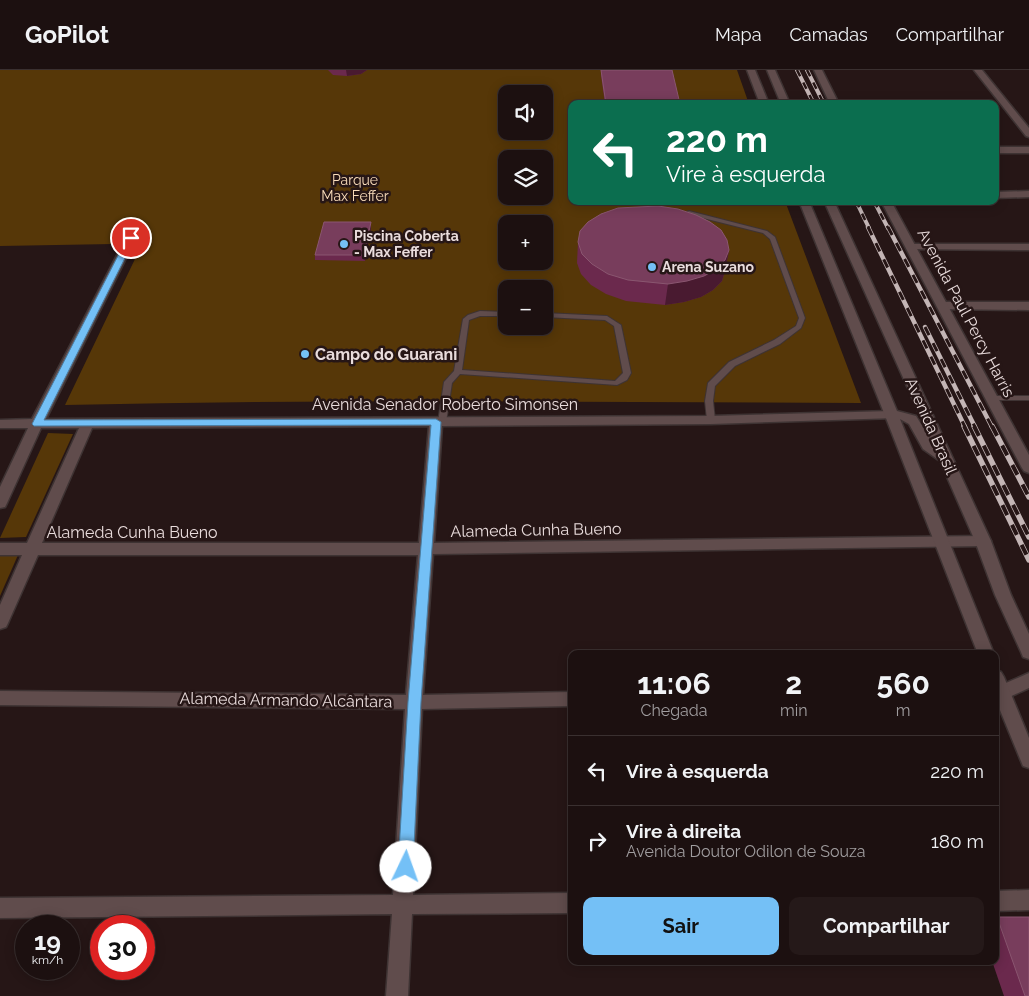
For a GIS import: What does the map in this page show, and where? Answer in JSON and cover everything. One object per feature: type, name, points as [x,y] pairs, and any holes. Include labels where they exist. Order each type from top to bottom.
[{"type":"street","points":[[751,70],[763,100]]},
{"type":"street","points":[[771,70],[784,100]]},
{"type":"street","points":[[818,70],[833,100]]},
{"type":"street","points":[[978,70],[1011,111],[1026,125],[1029,134]]},
{"type":"street","points":[[999,111],[1011,111]]},
{"type":"street","points":[[999,150],[1029,150]]},
{"type":"street","points":[[999,195],[1029,194]]},
{"type":"street","name":"Avenida Brasil","points":[[806,205],[984,650]]},
{"type":"street","name":"Avenida Brasil","points":[[831,205],[983,541],[1003,595],[1029,652]]},
{"type":"street","name":"Avenida Paul Percy Harris","points":[[888,205],[992,398],[1025,451],[1029,468]]},
{"type":"street","points":[[0,503],[37,424],[131,238]]},
{"type":"street","points":[[911,247],[1029,247]]},
{"type":"street","points":[[943,306],[1029,306]]},
{"type":"street","name":"Avenida Senador Roberto Simonsen","points":[[0,424],[712,420],[891,415],[908,416],[913,419],[929,448],[945,458]]},
{"type":"street","points":[[398,996],[414,702],[426,550],[439,422]]},
{"type":"street","points":[[0,623],[87,424]]},
{"type":"street","name":"Alameda Cunha Bueno","points":[[0,549],[426,550],[983,541]]},
{"type":"street","points":[[999,688],[1029,680]]},
{"type":"street","points":[[999,692],[1029,760]]},
{"type":"street","name":"Alameda Armando Alcântara","points":[[0,698],[414,702],[568,699]]},
{"type":"street","points":[[999,901],[1029,900]]},
{"type":"street","points":[[0,908],[568,903]]},
{"type":"lane","points":[[678,211],[766,232],[773,238],[802,318],[799,327],[777,342],[732,364],[711,385],[712,420]]},
{"type":"lane","points":[[439,422],[448,382],[458,372],[466,319],[471,314],[498,314]]},
{"type":"lane","points":[[458,372],[617,383],[624,378],[627,373],[617,325],[607,318],[553,315]]},
{"type":"lane","points":[[992,398],[1029,398]]},
{"type":"green space","name":"Parque Max Feffer","points":[[0,70],[737,70],[748,100],[568,100],[568,205],[787,205],[861,403],[364,401],[65,405],[147,234],[143,230],[133,229],[123,232],[113,244],[0,246]]},
{"type":"green space","points":[[48,433],[73,434],[26,537],[0,538]]},
{"type":"green space","points":[[0,555],[18,555],[0,596]]},
{"type":"building","points":[[601,70],[672,70],[679,100],[605,100]]},
{"type":"building","name":"Arena Suzano","points":[[658,206],[678,209],[696,215],[721,230],[727,240],[729,250],[725,260],[717,269],[704,276],[668,284],[628,280],[608,274],[592,264],[582,254],[578,242],[580,231],[588,222],[601,214],[618,208]]},
{"type":"building","name":"Piscina Coberta - Max Feffer","points":[[324,222],[371,222],[364,255],[315,255]]},
{"type":"building","points":[[999,917],[1029,917],[1029,996],[1025,996],[999,923]]},
{"type":"railway","points":[[797,70],[812,100]]},
{"type":"railway","points":[[807,70],[822,100]]},
{"type":"railway","points":[[858,205],[869,228]]},
{"type":"railway","points":[[876,205],[888,228]]},
{"type":"railway","points":[[868,227],[965,427]]},
{"type":"railway","points":[[888,227],[992,427]]},
{"type":"railway","points":[[925,327],[975,427]]},
{"type":"railway","points":[[964,426],[1029,560]]},
{"type":"railway","points":[[974,426],[1029,537]]},
{"type":"railway","points":[[992,426],[1029,497]]},
{"type":"place","name":"Piscina Coberta - Max Feffer","points":[[344,244]]},
{"type":"place","name":"Arena Suzano","points":[[652,267]]},
{"type":"place","name":"Campo do Guarani","points":[[305,354]]},
{"type":"route","points":[[131,238],[37,424],[436,422],[414,702],[406,867]]}]
